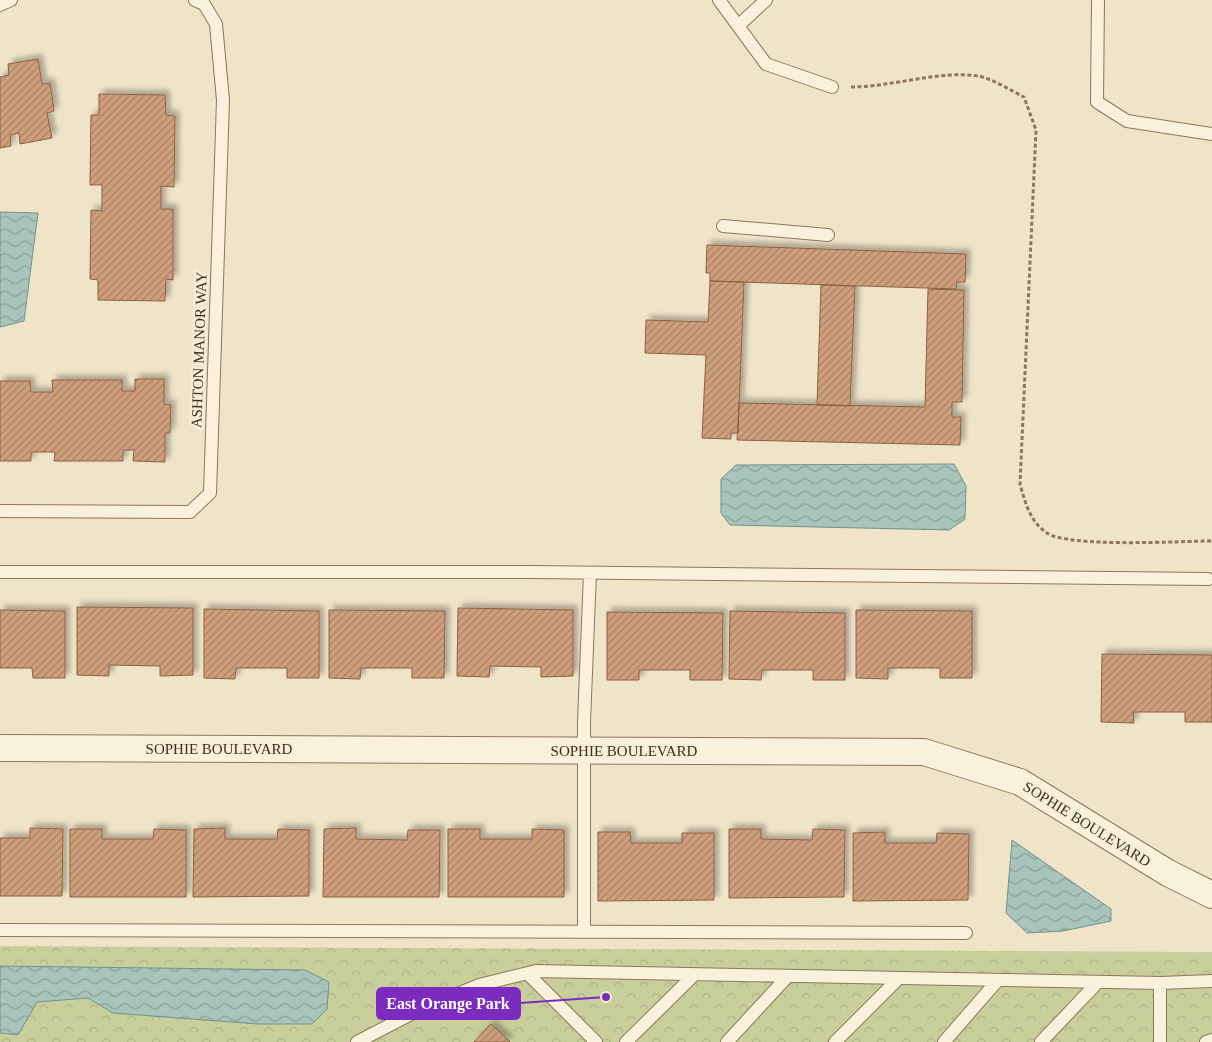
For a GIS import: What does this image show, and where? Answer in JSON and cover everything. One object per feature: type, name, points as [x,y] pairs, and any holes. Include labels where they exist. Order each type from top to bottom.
[{"type":"street","name":"SOPHIE BOULEVARD","points":[[0,748],[924,752],[1020,782],[1168,873],[1212,894]]},
{"type":"lane","points":[[0,4],[12,0]]},
{"type":"lane","name":"ASHTON MANOR WAY","points":[[0,511],[190,512],[210,493],[223,100],[216,24],[204,4],[195,0]]},
{"type":"lane","points":[[719,0],[766,64],[832,87]]},
{"type":"lane","points":[[738,26],[766,0]]},
{"type":"lane","points":[[1098,0],[1097,102],[1127,121],[1212,134]]},
{"type":"lane","points":[[723,226],[828,235]]},
{"type":"lane","points":[[0,572],[590,573],[1208,580]]},
{"type":"lane","points":[[584,932],[585,751],[590,573]]},
{"type":"lane","points":[[0,930],[966,933]]},
{"type":"lane","points":[[357,1042],[416,1011],[479,985],[536,971],[1160,983],[1212,981]]},
{"type":"lane","points":[[528,974],[596,1042]]},
{"type":"lane","points":[[626,1042],[694,975]]},
{"type":"lane","points":[[727,1042],[788,976]]},
{"type":"lane","points":[[835,1042],[899,978]]},
{"type":"lane","points":[[944,1042],[998,980]]},
{"type":"lane","points":[[1040,1042],[1098,982]]},
{"type":"lane","points":[[1160,983],[1160,1042]]},
{"type":"lane","points":[[1206,1042],[1212,1040]]},
{"type":"path","points":[[832,87],[874,87],[940,77],[979,76],[1024,97],[1036,130],[1020,484],[1027,511],[1048,534],[1080,542],[1212,541]]},
{"type":"green space","points":[[0,946],[1212,952],[1212,1042],[0,1042]]},
{"type":"water","points":[[0,212],[38,213],[24,321],[0,327]]},
{"type":"water","points":[[954,464],[966,486],[965,519],[949,530],[730,525],[721,513],[721,479],[736,465]]},
{"type":"water","points":[[1012,840],[1111,909],[1111,921],[1063,931],[1027,933],[1006,913]]},
{"type":"water","points":[[0,966],[305,970],[329,982],[327,1009],[312,1024],[258,1024],[113,1013],[88,998],[37,1002],[18,1035],[0,1033]]},
{"type":"building","points":[[38,59],[42,84],[50,83],[54,111],[47,113],[52,138],[20,144],[19,133],[10,135],[11,146],[0,148],[0,77],[9,75],[8,64]]},
{"type":"building","points":[[99,94],[165,95],[166,115],[175,116],[174,187],[161,186],[161,209],[173,209],[173,280],[166,279],[165,301],[98,300],[98,280],[90,279],[91,210],[102,211],[102,185],[90,185],[91,115],[99,115]]},
{"type":"building","points":[[707,245],[966,254],[965,282],[957,282],[956,289],[710,281],[710,273],[706,273]]},
{"type":"building","points":[[710,281],[744,282],[738,433],[731,433],[731,439],[702,438],[706,355],[645,353],[646,320],[708,322]]},
{"type":"building","points":[[821,285],[855,286],[850,406],[817,405]]},
{"type":"building","points":[[928,289],[964,290],[962,402],[952,402],[952,417],[961,417],[960,445],[737,440],[739,403],[925,407]]},
{"type":"building","points":[[135,379],[164,379],[164,404],[171,405],[170,433],[165,433],[165,462],[133,461],[134,450],[123,450],[123,461],[54,461],[55,452],[31,452],[31,461],[0,461],[0,381],[30,381],[31,392],[53,392],[52,380],[122,380],[122,391],[135,391]]},
{"type":"building","points":[[77,607],[193,608],[193,675],[160,676],[160,666],[109,665],[109,676],[77,675]]},
{"type":"building","points":[[458,608],[573,610],[573,676],[541,677],[541,667],[490,666],[489,677],[457,676]]},
{"type":"building","points":[[204,609],[319,611],[319,678],[287,678],[287,668],[236,668],[235,679],[204,678]]},
{"type":"building","points":[[0,610],[65,611],[65,678],[33,678],[32,668],[0,668]]},
{"type":"building","points":[[329,610],[445,611],[444,678],[412,678],[412,668],[361,668],[360,679],[329,678]]},
{"type":"building","points":[[856,610],[972,611],[972,678],[940,678],[940,668],[888,668],[888,679],[856,678]]},
{"type":"building","points":[[730,611],[845,613],[845,680],[813,680],[813,670],[762,670],[761,680],[729,679]]},
{"type":"building","points":[[607,612],[723,613],[722,680],[690,680],[690,670],[639,670],[639,680],[607,680]]},
{"type":"building","points":[[1102,654],[1212,655],[1212,722],[1185,722],[1185,712],[1133,712],[1134,723],[1101,722]]},
{"type":"building","points":[[30,828],[63,829],[62,896],[0,896],[0,838],[30,838]]},
{"type":"building","points":[[225,828],[225,839],[277,839],[278,829],[309,830],[309,896],[193,897],[194,829]]},
{"type":"building","points":[[356,828],[356,839],[407,840],[408,830],[440,830],[439,897],[323,897],[324,829]]},
{"type":"building","points":[[70,829],[102,829],[102,839],[153,839],[154,829],[186,830],[186,897],[70,897]]},
{"type":"building","points":[[448,829],[480,829],[480,839],[532,839],[532,829],[564,830],[564,897],[448,897]]},
{"type":"building","points":[[729,829],[761,829],[761,839],[812,840],[813,829],[845,830],[844,897],[729,898]]},
{"type":"building","points":[[598,832],[630,832],[631,843],[682,843],[682,833],[714,833],[714,900],[598,901]]},
{"type":"building","points":[[885,832],[885,843],[936,843],[937,833],[969,834],[968,900],[853,901],[853,833]]},
{"type":"building","points":[[491,1024],[510,1042],[474,1042]]},
{"type":"place","name":"East Orange Park","points":[[606,997]]}]
